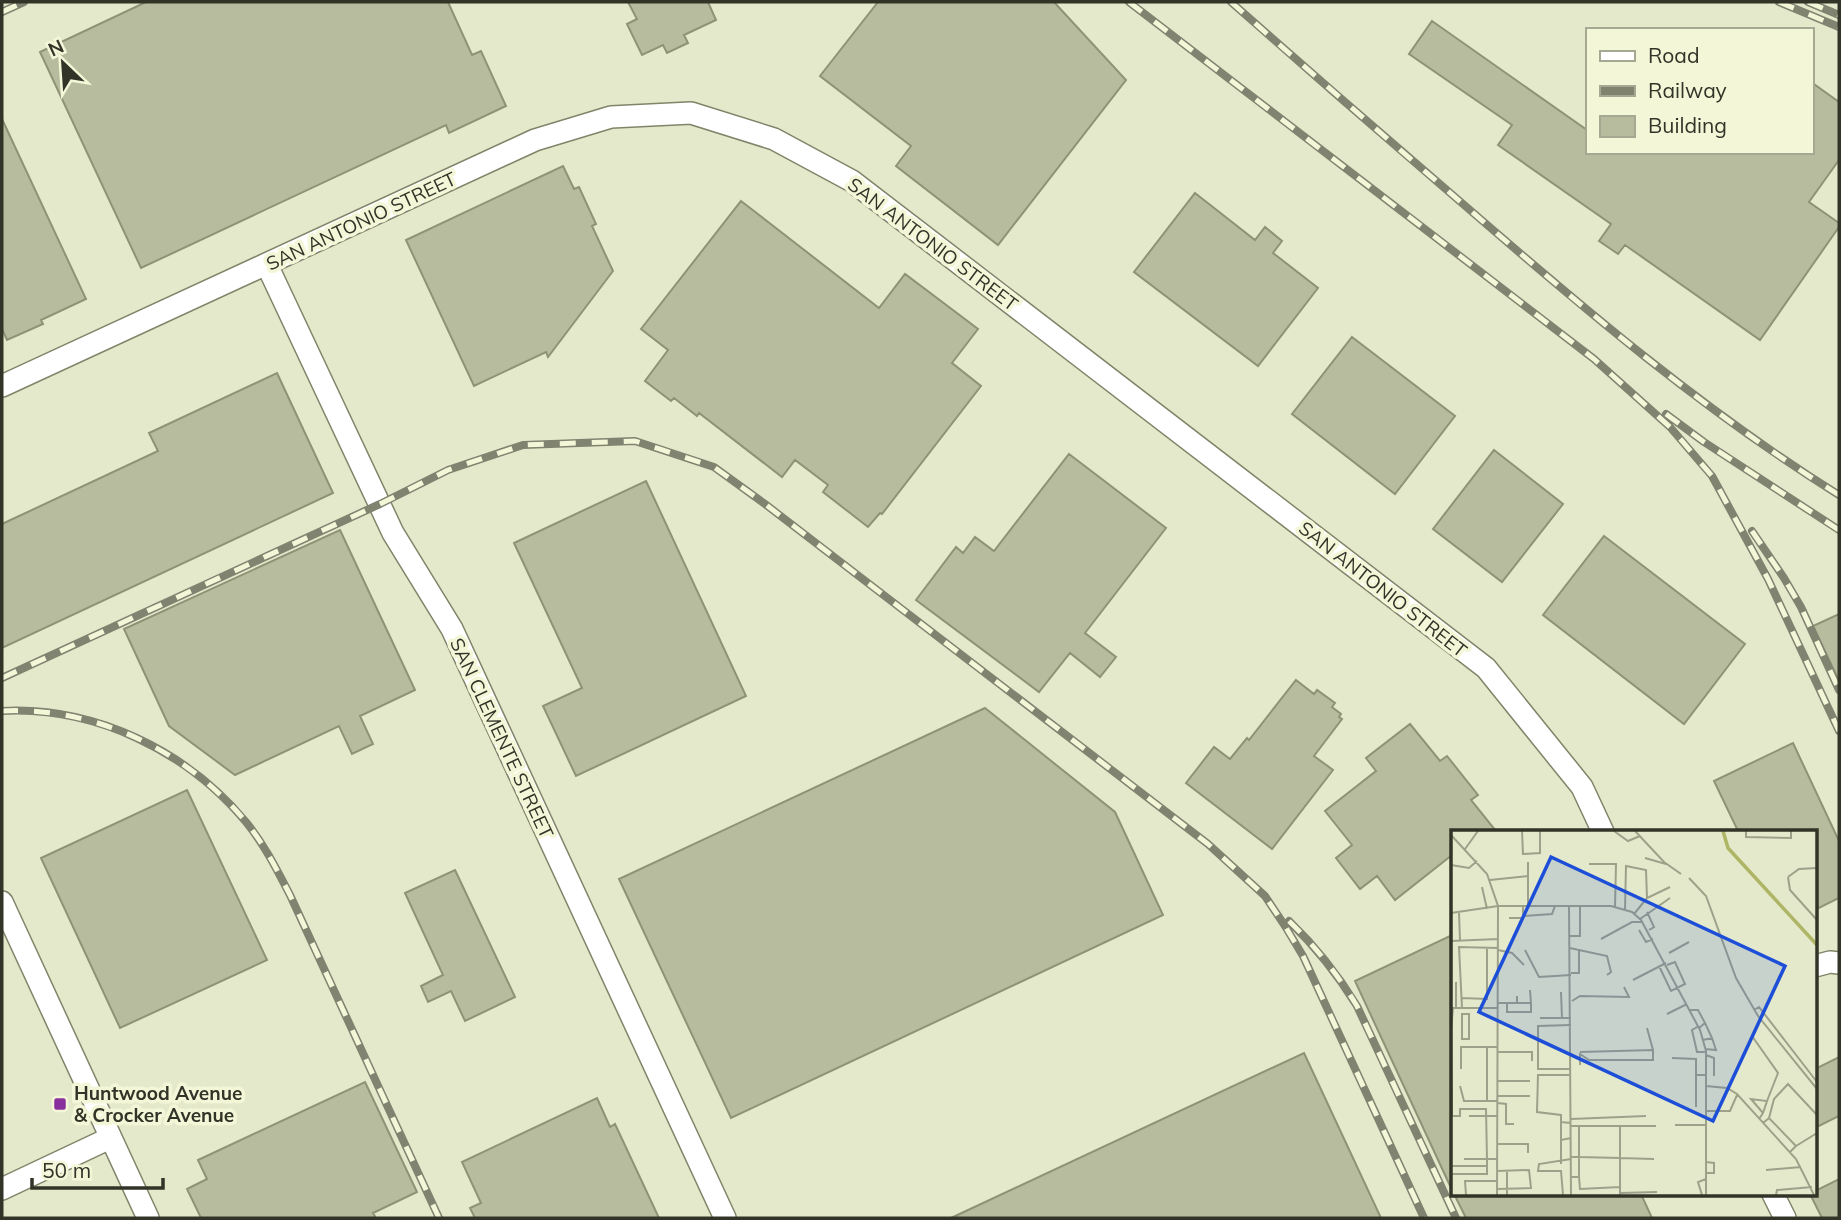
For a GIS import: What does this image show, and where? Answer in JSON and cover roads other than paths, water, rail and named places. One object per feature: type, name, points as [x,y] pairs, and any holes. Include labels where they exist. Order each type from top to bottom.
[{"type":"street","name":"SAN ANTONIO STREET","points":[[2,386],[535,140],[611,117],[691,113],[774,139],[852,181],[1486,668],[1582,787],[1603,830]]},
{"type":"street","name":"SAN CLEMENTE STREET","points":[[267,265],[393,533],[452,629],[725,1218]]},
{"type":"street","points":[[2,902],[148,1218]]},
{"type":"street","points":[[1816,966],[1839,963]]},
{"type":"street","points":[[2,1189],[110,1138]]},
{"type":"street","points":[[1774,1196],[1785,1218]]},
{"type":"railway","points":[[2,12],[24,2]]},
{"type":"railway","points":[[1129,2],[1594,359],[1670,427],[1712,476],[1768,579],[1839,731]]},
{"type":"railway","points":[[1231,2],[1599,320],[1740,429],[1839,495]]},
{"type":"railway","points":[[1779,2],[1839,27]]},
{"type":"railway","points":[[1808,2],[1839,15]]},
{"type":"railway","points":[[1666,414],[1839,530]]},
{"type":"railway","points":[[2,678],[448,470],[523,445],[635,441],[714,467],[1208,844],[1265,896],[1303,956],[1424,1218]]},
{"type":"railway","points":[[1752,531],[1801,607],[1839,690]]},
{"type":"railway","points":[[2,711],[37,711],[71,716],[105,725],[137,738],[196,774],[246,822],[290,895],[439,1218]]},
{"type":"railway","points":[[1289,921],[1326,962],[1357,1006],[1456,1218]]},
{"type":"place","name":"Huntwood Avenue & Crocker Avenue","points":[[60,1104]]}]
